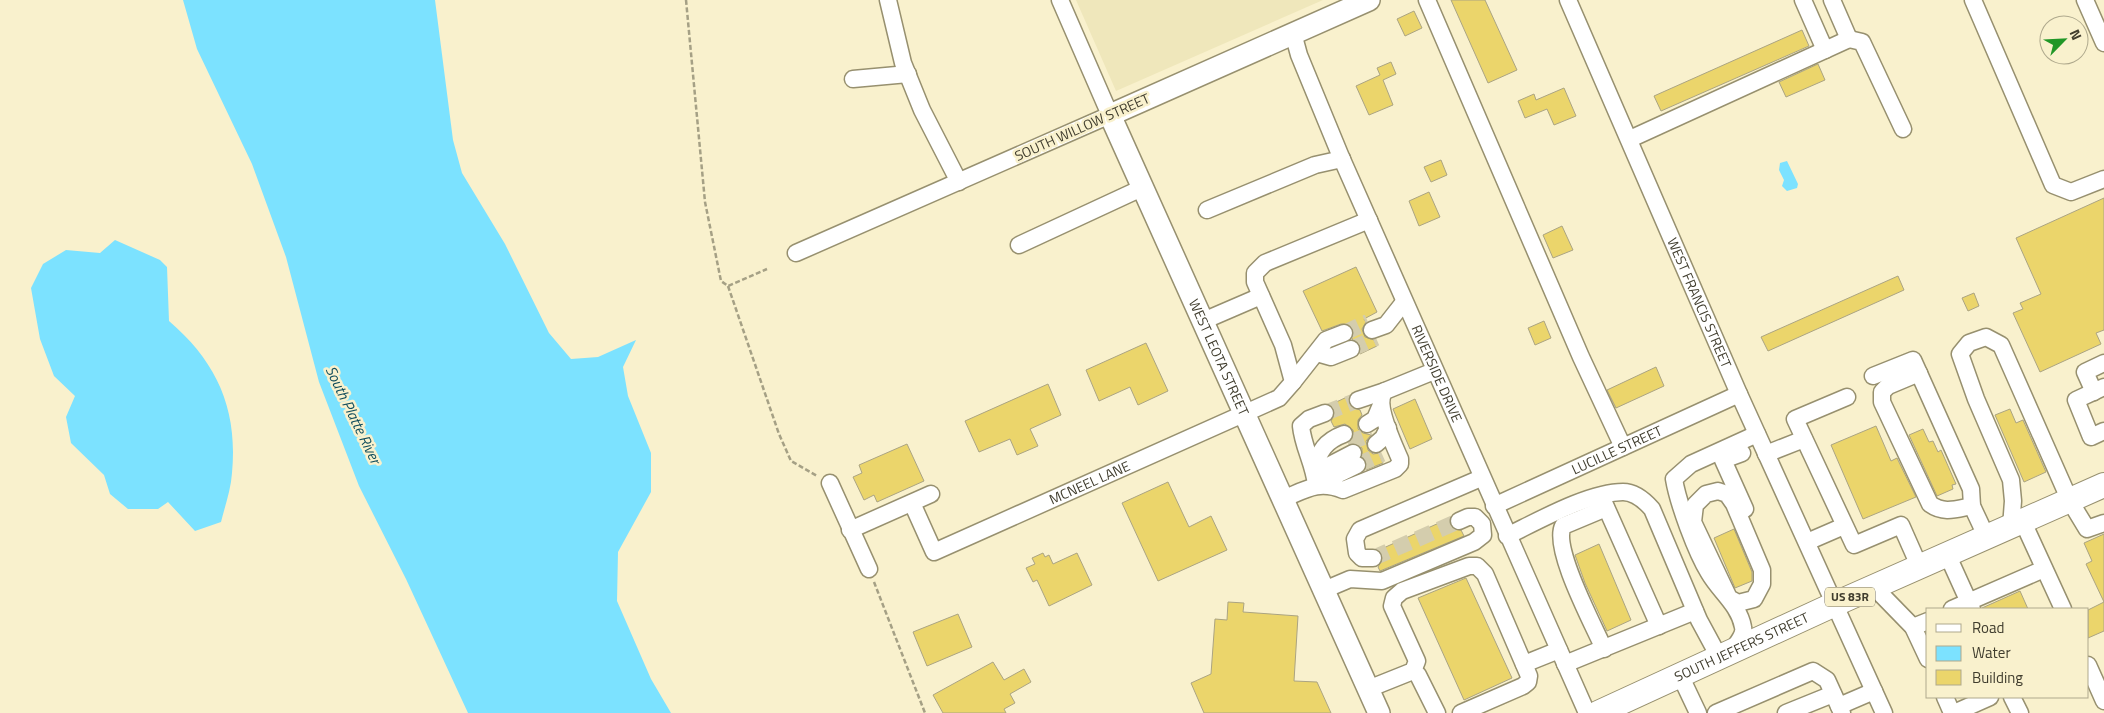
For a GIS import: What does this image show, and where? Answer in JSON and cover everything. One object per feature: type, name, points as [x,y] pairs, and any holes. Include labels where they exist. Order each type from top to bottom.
[{"type":"highway","name":"SOUTH JEFFERS STREET","points":[[1598,713],[1835,604],[1948,556],[2104,485]]},
{"type":"main road","name":"SOUTH WILLOW STREET","points":[[1110,115],[1368,0]]},
{"type":"main road","name":"WEST LEOTA STREET","points":[[1110,115],[1379,713]]},
{"type":"street","points":[[888,0],[908,74],[922,110],[959,182]]},
{"type":"street","name":"WEST LEOTA STREET","points":[[1060,0],[1110,115]]},
{"type":"street","points":[[1427,0],[1581,357],[1623,447]]},
{"type":"street","name":"WEST FRANCIS STREET","points":[[1568,0],[1630,139],[1739,394],[1884,713]]},
{"type":"street","points":[[1803,0],[1825,50]]},
{"type":"street","points":[[1832,0],[1849,39]]},
{"type":"street","points":[[1973,0],[2053,185],[2071,192],[2104,179]]},
{"type":"street","points":[[2085,0],[2104,43]]},
{"type":"street","name":"RIVERSIDE DRIVE","points":[[1293,33],[1299,54],[1342,159],[1481,478],[1587,713]]},
{"type":"street","points":[[1630,139],[1849,39],[1862,42],[1902,130]]},
{"type":"street","points":[[853,79],[908,74]]},
{"type":"street","name":"SOUTH WILLOW STREET","points":[[796,253],[1110,115]]},
{"type":"street","points":[[1207,210],[1315,165],[1342,159]]},
{"type":"street","points":[[1018,245],[1144,187]]},
{"type":"street","points":[[1293,382],[1283,344],[1255,282],[1255,273],[1265,263],[1369,220]]},
{"type":"street","points":[[1203,321],[1261,296]]},
{"type":"street","points":[[1376,329],[1404,302]]},
{"type":"street","points":[[2062,608],[2044,569],[2017,524],[2011,480],[1976,400],[1960,354],[1969,343],[1986,337],[2001,345],[2070,501],[2087,529],[2104,523]]},
{"type":"street","name":"MCNEEL LANE","points":[[912,503],[934,552],[1245,415],[1279,398],[1326,340],[1347,341]]},
{"type":"street","points":[[1873,376],[1913,360],[1971,489],[1972,506],[1987,538]]},
{"type":"street","points":[[2104,363],[2085,372],[2099,390],[2076,400],[2092,436],[2104,431]]},
{"type":"street","points":[[1381,426],[1434,371]]},
{"type":"street","points":[[1919,373],[1888,386],[1882,392],[1882,402],[1930,504],[1938,510],[1950,511],[1972,506]]},
{"type":"street","name":"LUCILLE STREET","points":[[1482,524],[1496,511],[1623,447],[1739,394]]},
{"type":"street","points":[[1847,397],[1795,419],[1854,545],[1901,526],[1920,568]]},
{"type":"street","points":[[1325,413],[1309,419],[1301,426],[1302,439],[1315,478],[1342,490],[1395,469],[1400,464],[1400,459],[1381,426],[1358,400]]},
{"type":"street","points":[[1718,457],[1773,581],[1769,592],[1754,599],[1738,603],[1733,602],[1722,594],[1707,571],[1677,497],[1674,479],[1692,464],[1762,444],[1804,439]]},
{"type":"street","points":[[1283,499],[1315,478],[1326,467],[1351,449]]},
{"type":"street","points":[[1372,558],[1362,558],[1357,553],[1356,539],[1360,530],[1481,478]]},
{"type":"street","points":[[830,483],[869,569]]},
{"type":"street","points":[[1604,649],[1564,558],[1560,533],[1564,526],[1625,492],[1644,500],[1652,509],[1695,611],[1726,654],[1742,636],[1744,628],[1693,522],[1695,505],[1706,494],[1718,491],[1727,494],[1734,504],[1762,570],[1762,584],[1748,613],[1754,626],[1778,630]]},
{"type":"street","points":[[850,530],[931,494]]},
{"type":"street","points":[[1507,536],[1562,510],[1604,502]]},
{"type":"street","points":[[1604,502],[1659,626]]},
{"type":"street","points":[[1324,590],[1350,579],[1382,581],[1474,542],[1483,534],[1482,524],[1475,517],[1459,520]]},
{"type":"street","points":[[1807,542],[1844,526]]},
{"type":"street","points":[[1948,556],[1971,605]]},
{"type":"street","points":[[1368,689],[1413,671],[1417,661],[1392,606],[1394,598],[1402,591],[1469,566],[1477,566],[1485,574],[1530,676],[1528,682],[1523,686],[1461,713]]},
{"type":"street","points":[[1957,608],[1971,605],[2044,569]]},
{"type":"street","points":[[1874,587],[1921,624],[1926,651]]},
{"type":"street","points":[[1524,664],[1604,649],[1695,611]]},
{"type":"street","points":[[2089,667],[2104,701]]},
{"type":"street","points":[[1413,671],[1418,675],[1437,713]]},
{"type":"street","points":[[1716,713],[1813,671],[1827,680],[1838,704]]},
{"type":"street","points":[[1680,675],[1698,713]]},
{"type":"street","points":[[1786,713],[1838,704],[1874,691]]},
{"type":"street","points":[[1946,698],[1953,713],[1988,698]]},
{"type":"street","points":[[2012,698],[2020,713]]},
{"type":"path","points":[[686,0],[705,202],[720,281],[728,286],[779,434],[791,461],[830,483]]},
{"type":"path","points":[[728,286],[768,269]]},
{"type":"path","points":[[869,569],[924,713]]},
{"type":"shaded area","points":[[1076,0],[1323,0],[1116,91]]},
{"type":"water","name":"South Platte River","points":[[183,0],[435,0],[453,140],[462,173],[505,244],[549,333],[571,359],[598,357],[636,340],[623,367],[628,396],[651,453],[651,492],[618,552],[617,601],[651,679],[671,713],[468,713],[406,579],[359,486],[319,382],[286,257],[252,164],[197,49]]},
{"type":"water","points":[[1787,161],[1798,184],[1797,188],[1787,191],[1782,186],[1784,180],[1779,170],[1780,163]]},
{"type":"water","points":[[115,240],[160,260],[167,267],[169,321],[186,337],[212,370],[221,388],[227,408],[233,450],[228,498],[221,522],[195,531],[168,502],[158,509],[128,509],[110,494],[104,475],[71,443],[66,417],[75,396],[54,376],[40,339],[31,288],[43,264],[66,250],[100,253]]},
{"type":"building","points":[[1451,0],[1485,0],[1517,70],[1488,83]]},
{"type":"building","points":[[1414,11],[1422,28],[1405,36],[1397,19]]},
{"type":"building","points":[[1802,30],[1809,46],[1661,111],[1654,96]]},
{"type":"building","points":[[1391,62],[1396,74],[1383,80],[1393,105],[1369,115],[1356,86],[1380,75],[1377,68]]},
{"type":"building","points":[[1818,64],[1825,80],[1786,97],[1779,82]]},
{"type":"building","points":[[1564,88],[1576,116],[1554,125],[1547,109],[1525,118],[1518,101],[1534,94],[1536,100]]},
{"type":"building","points":[[1441,160],[1447,175],[1431,182],[1424,167]]},
{"type":"building","points":[[1429,192],[1440,217],[1419,226],[1409,201]]},
{"type":"building","points":[[2104,198],[2104,330],[2096,333],[2101,344],[2040,372],[2013,313],[2023,309],[2020,303],[2041,294],[2016,238]]},
{"type":"building","points":[[1562,226],[1573,250],[1553,258],[1543,235]]},
{"type":"building","points":[[1356,267],[1377,312],[1364,319],[1366,322],[1362,329],[1365,337],[1374,340],[1377,346],[1360,354],[1360,346],[1352,339],[1353,330],[1350,325],[1341,324],[1322,331],[1303,291]]},
{"type":"building","points":[[1898,276],[1904,290],[1768,351],[1761,337]]},
{"type":"building","points":[[1974,293],[1979,306],[1968,311],[1962,298]]},
{"type":"building","points":[[1544,321],[1551,338],[1535,345],[1528,328]]},
{"type":"building","points":[[1146,343],[1168,391],[1138,405],[1130,387],[1099,401],[1086,370]]},
{"type":"building","points":[[1656,367],[1664,386],[1616,408],[1607,390]]},
{"type":"building","points":[[1048,384],[1061,415],[1030,429],[1038,446],[1017,455],[1010,439],[979,452],[965,421]]},
{"type":"building","points":[[1349,396],[1351,407],[1360,410],[1362,415],[1358,420],[1358,429],[1363,433],[1371,435],[1366,441],[1368,450],[1373,454],[1379,453],[1383,463],[1366,470],[1367,465],[1362,456],[1362,448],[1349,442],[1354,436],[1353,430],[1345,424],[1334,427],[1331,421],[1335,414],[1330,405]]},
{"type":"building","points":[[1415,399],[1432,439],[1410,449],[1393,409]]},
{"type":"building","points":[[2010,409],[2016,423],[2023,420],[2046,472],[2024,482],[1995,415]]},
{"type":"building","points":[[1876,426],[1891,461],[1897,458],[1916,497],[1863,519],[1831,445]]},
{"type":"building","points":[[1923,429],[1929,442],[1933,441],[1938,452],[1941,450],[1956,484],[1952,485],[1953,489],[1937,496],[1909,435]]},
{"type":"building","points":[[907,444],[924,481],[877,502],[874,495],[864,500],[853,477],[862,473],[859,465]]},
{"type":"building","points":[[1168,482],[1189,527],[1211,516],[1227,550],[1158,581],[1122,503]]},
{"type":"building","points":[[1450,518],[1450,525],[1454,529],[1461,530],[1464,536],[1380,571],[1378,567],[1383,558],[1379,550]]},
{"type":"building","points":[[1734,529],[1752,572],[1752,581],[1735,588],[1714,538]]},
{"type":"building","points":[[2104,534],[2104,602],[2086,564],[2092,561],[2084,543]]},
{"type":"building","points":[[1599,544],[1631,620],[1607,631],[1585,583],[1575,555]]},
{"type":"building","points":[[1043,553],[1045,557],[1049,555],[1053,564],[1077,553],[1092,585],[1049,606],[1037,580],[1033,582],[1026,568],[1035,564],[1032,558]]},
{"type":"building","points":[[1466,578],[1512,678],[1464,700],[1418,598]]},
{"type":"building","points":[[2020,591],[2028,608],[1982,608]]},
{"type":"building","points":[[1228,602],[1244,603],[1243,612],[1298,616],[1294,681],[1317,682],[1331,713],[1204,713],[1191,683],[1211,674],[1215,619],[1227,620]]},
{"type":"building","points":[[2104,602],[2104,631],[2089,638],[2089,610]]},
{"type":"building","points":[[958,614],[972,647],[927,666],[913,632]]},
{"type":"building","points":[[993,662],[1004,680],[1024,669],[1031,682],[1010,694],[1015,703],[1004,709],[1006,713],[943,713],[933,695]]},
{"type":"tunnel","points":[[1344,333],[1368,322]]},
{"type":"tunnel","points":[[1351,349],[1376,338]]},
{"type":"tunnel","points":[[1325,413],[1358,400]]},
{"type":"tunnel","points":[[1348,443],[1372,434]]},
{"type":"tunnel","points":[[1357,465],[1382,454]]},
{"type":"tunnel","points":[[1373,558],[1459,521]]}]
